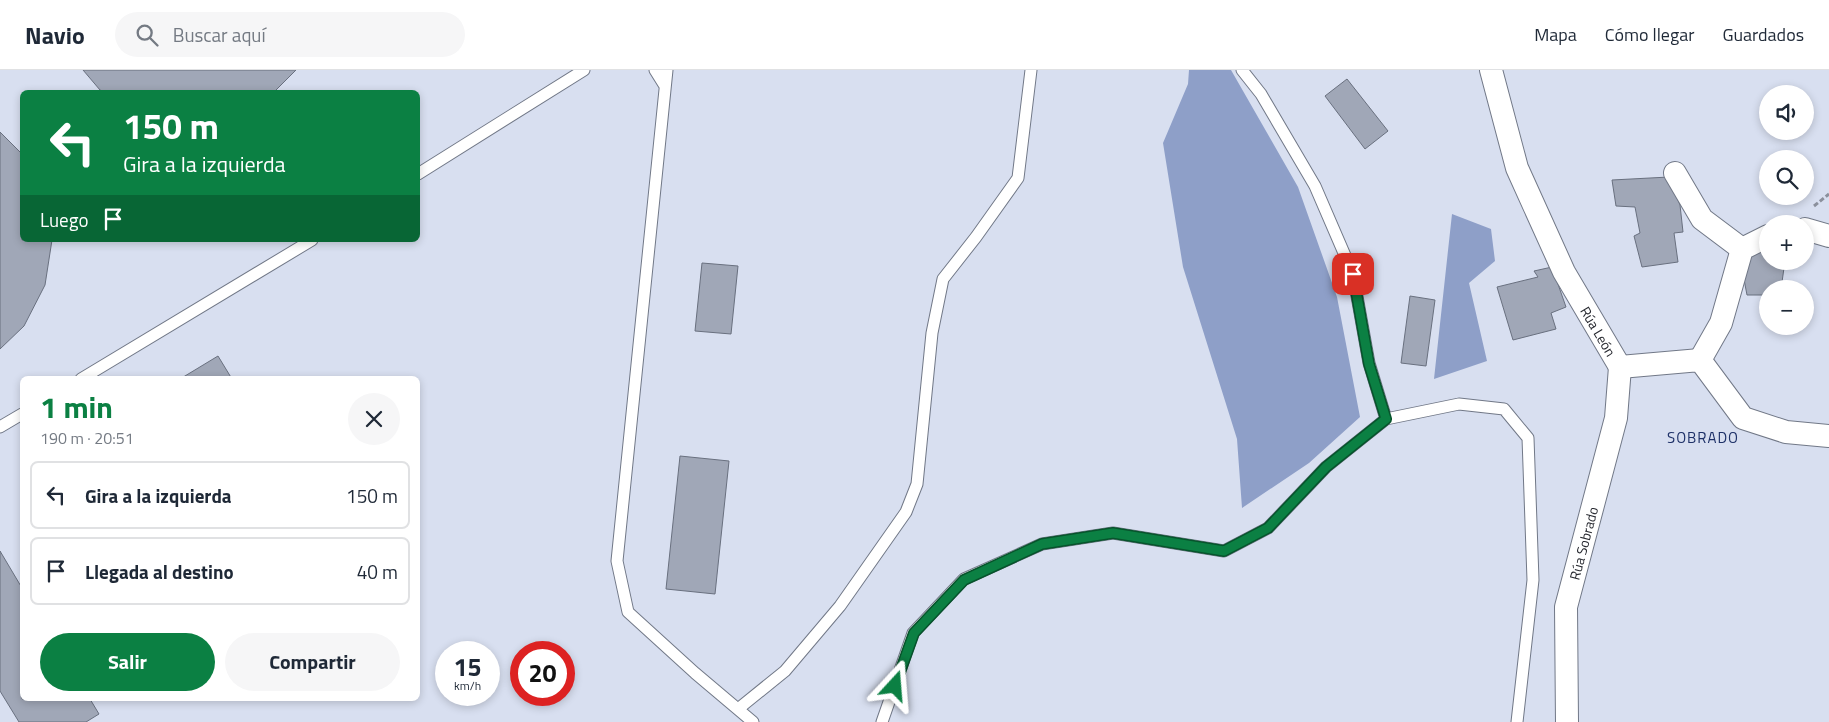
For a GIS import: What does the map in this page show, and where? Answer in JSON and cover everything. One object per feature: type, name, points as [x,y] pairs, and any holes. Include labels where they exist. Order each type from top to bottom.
[{"type":"street","name":"Rúa León","points":[[1491,70],[1517,168],[1564,272],[1620,367],[1700,360]]},
{"type":"street","points":[[1675,173],[1702,219],[1742,249]]},
{"type":"street","points":[[1814,232],[1829,236]]},
{"type":"street","points":[[1759,240],[1742,249],[1721,323],[1700,360],[1743,418],[1786,432],[1829,436]]},
{"type":"street","name":"Rúa Sobrado","points":[[1567,722],[1566,607],[1616,418],[1620,367]]},
{"type":"lane","points":[[420,173],[584,70]]},
{"type":"lane","points":[[655,70],[665,86]]},
{"type":"lane","points":[[667,70],[617,560],[628,612],[694,673],[753,722]]},
{"type":"lane","points":[[738,709],[784,671],[840,606],[906,512],[917,484],[932,333],[943,279],[1018,178],[1031,70]]},
{"type":"lane","points":[[1242,70],[1261,94],[1315,186],[1353,274],[1369,364],[1386,419]]},
{"type":"lane","points":[[86,376],[309,242]]},
{"type":"lane","points":[[882,722],[914,633],[964,580],[1042,544],[1113,533],[1224,551],[1268,528],[1326,467],[1386,419],[1459,404],[1504,409],[1528,438],[1533,580],[1517,722]]},
{"type":"lane","points":[[0,427],[20,415]]},
{"type":"shaded area","points":[[1189,70],[1231,70],[1298,187],[1337,297],[1360,417],[1309,463],[1242,508],[1237,439],[1183,267],[1163,143],[1188,84]]},
{"type":"shaded area","points":[[1452,214],[1491,229],[1495,261],[1469,283],[1487,361],[1434,379]]},
{"type":"building","points":[[83,70],[296,70],[276,90],[100,90]]},
{"type":"building","points":[[1347,79],[1388,131],[1365,149],[1325,96]]},
{"type":"building","points":[[0,132],[20,152],[20,242],[52,242],[45,285],[24,326],[0,349]]},
{"type":"building","points":[[1669,177],[1680,205],[1683,232],[1674,233],[1678,262],[1642,267],[1634,236],[1640,233],[1635,207],[1616,206],[1612,180]]},
{"type":"building","points":[[1759,250],[1759,270],[1784,270],[1782,280],[1759,280],[1759,295],[1747,295],[1743,274],[1752,255]]},
{"type":"building","points":[[702,263],[738,266],[731,334],[695,331]]},
{"type":"building","points":[[1552,267],[1566,307],[1551,313],[1556,329],[1513,340],[1497,287],[1538,277],[1534,271]]},
{"type":"building","points":[[1410,296],[1435,300],[1426,366],[1401,363]]},
{"type":"building","points":[[218,356],[230,376],[185,376]]},
{"type":"building","points":[[680,456],[729,461],[715,594],[666,589]]},
{"type":"building","points":[[0,551],[20,585],[20,701],[91,701],[99,714],[86,722],[19,722],[0,691]]},
{"type":"district","name":"SOBRADO","points":[[1703,437]]},
{"type":"route","points":[[895,686],[914,633],[964,580],[1042,544],[1113,533],[1224,551],[1268,528],[1326,467],[1386,419],[1369,364],[1353,274]]}]
